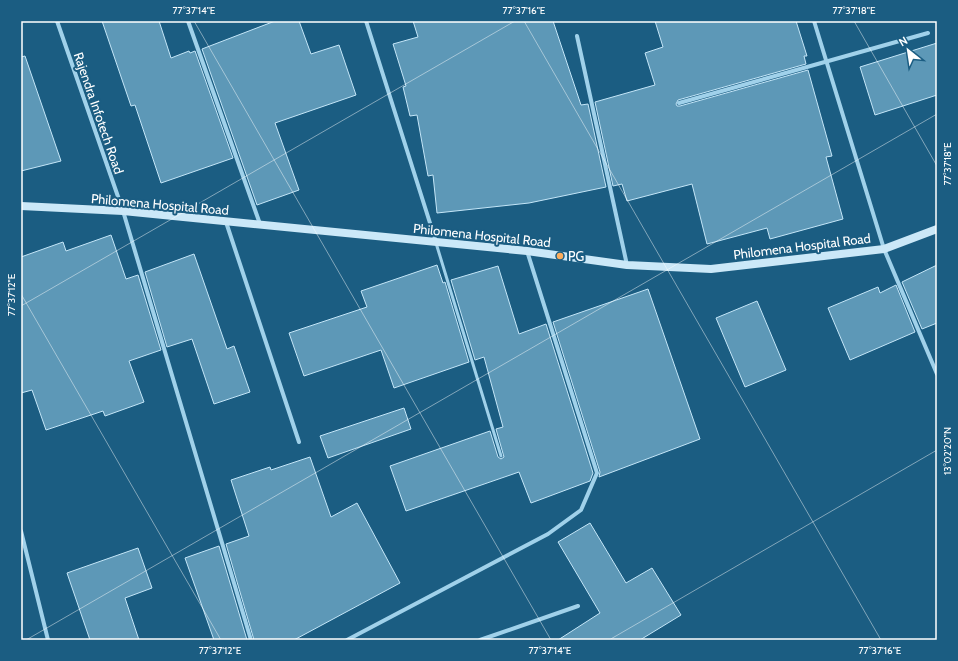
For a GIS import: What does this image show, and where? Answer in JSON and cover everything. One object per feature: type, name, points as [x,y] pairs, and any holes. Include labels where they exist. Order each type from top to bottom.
[{"type":"street","name":"Rajendra Infotech Road","points":[[57,21],[123,211],[251,640]]},
{"type":"street","points":[[188,21],[260,224]]},
{"type":"street","points":[[366,21],[436,242]]},
{"type":"street","points":[[814,21],[884,249],[937,374]]},
{"type":"street","points":[[678,103],[928,33]]},
{"type":"street","points":[[578,36],[628,265]]},
{"type":"street","name":"Philomena Hospital Road","points":[[21,206],[123,211],[528,251],[628,265],[711,269],[884,249],[937,229]]},
{"type":"street","points":[[226,221],[299,442]]},
{"type":"street","points":[[347,640],[548,534],[581,510],[597,473],[528,251]]},
{"type":"street","points":[[21,531],[48,640]]},
{"type":"street","points":[[480,640],[578,606]]},
{"type":"lane","points":[[436,242],[501,456]]},
{"type":"building","points":[[102,21],[159,21],[171,58],[189,51],[190,53],[195,51],[233,158],[161,183],[135,105],[131,106]]},
{"type":"building","points":[[275,21],[299,21],[311,54],[339,45],[356,95],[275,123],[299,190],[257,205],[202,49]]},
{"type":"building","points":[[413,21],[553,21],[581,105],[588,104],[606,187],[529,203],[437,213],[433,175],[428,176],[417,115],[410,116],[403,87],[406,86],[393,44],[418,37]]},
{"type":"building","points":[[655,21],[796,21],[807,56],[804,56],[806,64],[678,100],[676,104],[677,106],[680,106],[808,70],[832,156],[826,157],[843,219],[770,239],[767,228],[707,244],[692,184],[627,201],[622,184],[613,186],[595,102],[655,85],[645,53],[663,47]]},
{"type":"building","points":[[937,43],[937,95],[875,115],[860,67]]},
{"type":"building","points":[[25,56],[61,161],[21,171],[21,57]]},
{"type":"building","points":[[111,235],[126,279],[138,275],[161,350],[129,361],[144,402],[105,416],[103,411],[46,430],[32,390],[21,393],[21,257],[63,242],[66,251]]},
{"type":"building","points":[[194,254],[227,349],[234,346],[250,392],[214,404],[192,339],[167,347],[145,272]]},
{"type":"building","points":[[437,265],[443,283],[445,282],[469,362],[394,388],[381,350],[304,376],[289,333],[367,307],[361,291]]},
{"type":"building","points":[[937,265],[937,323],[922,329],[902,282]]},
{"type":"building","points":[[498,266],[519,334],[546,324],[593,473],[590,481],[531,503],[519,472],[406,511],[390,466],[490,431],[498,457],[501,459],[504,457],[496,429],[503,427],[484,357],[475,360],[451,280]]},
{"type":"building","points":[[896,285],[915,332],[850,360],[828,308],[878,287],[880,293]]},
{"type":"building","points":[[648,289],[700,439],[599,477],[600,472],[553,322]]},
{"type":"building","points":[[757,301],[786,370],[745,387],[716,318]]},
{"type":"building","points":[[404,408],[411,429],[328,458],[320,436]]},
{"type":"building","points":[[310,457],[331,517],[357,503],[400,583],[294,640],[254,640],[226,544],[249,536],[231,480],[270,467],[271,470]]},
{"type":"building","points":[[590,523],[626,583],[652,568],[681,615],[640,640],[558,640],[600,613],[558,542]]},
{"type":"building","points":[[219,546],[247,640],[214,640],[185,558]]},
{"type":"building","points":[[138,548],[152,588],[125,598],[139,640],[90,640],[67,573]]},
{"type":"place","name":"PG","points":[[560,256]]}]
